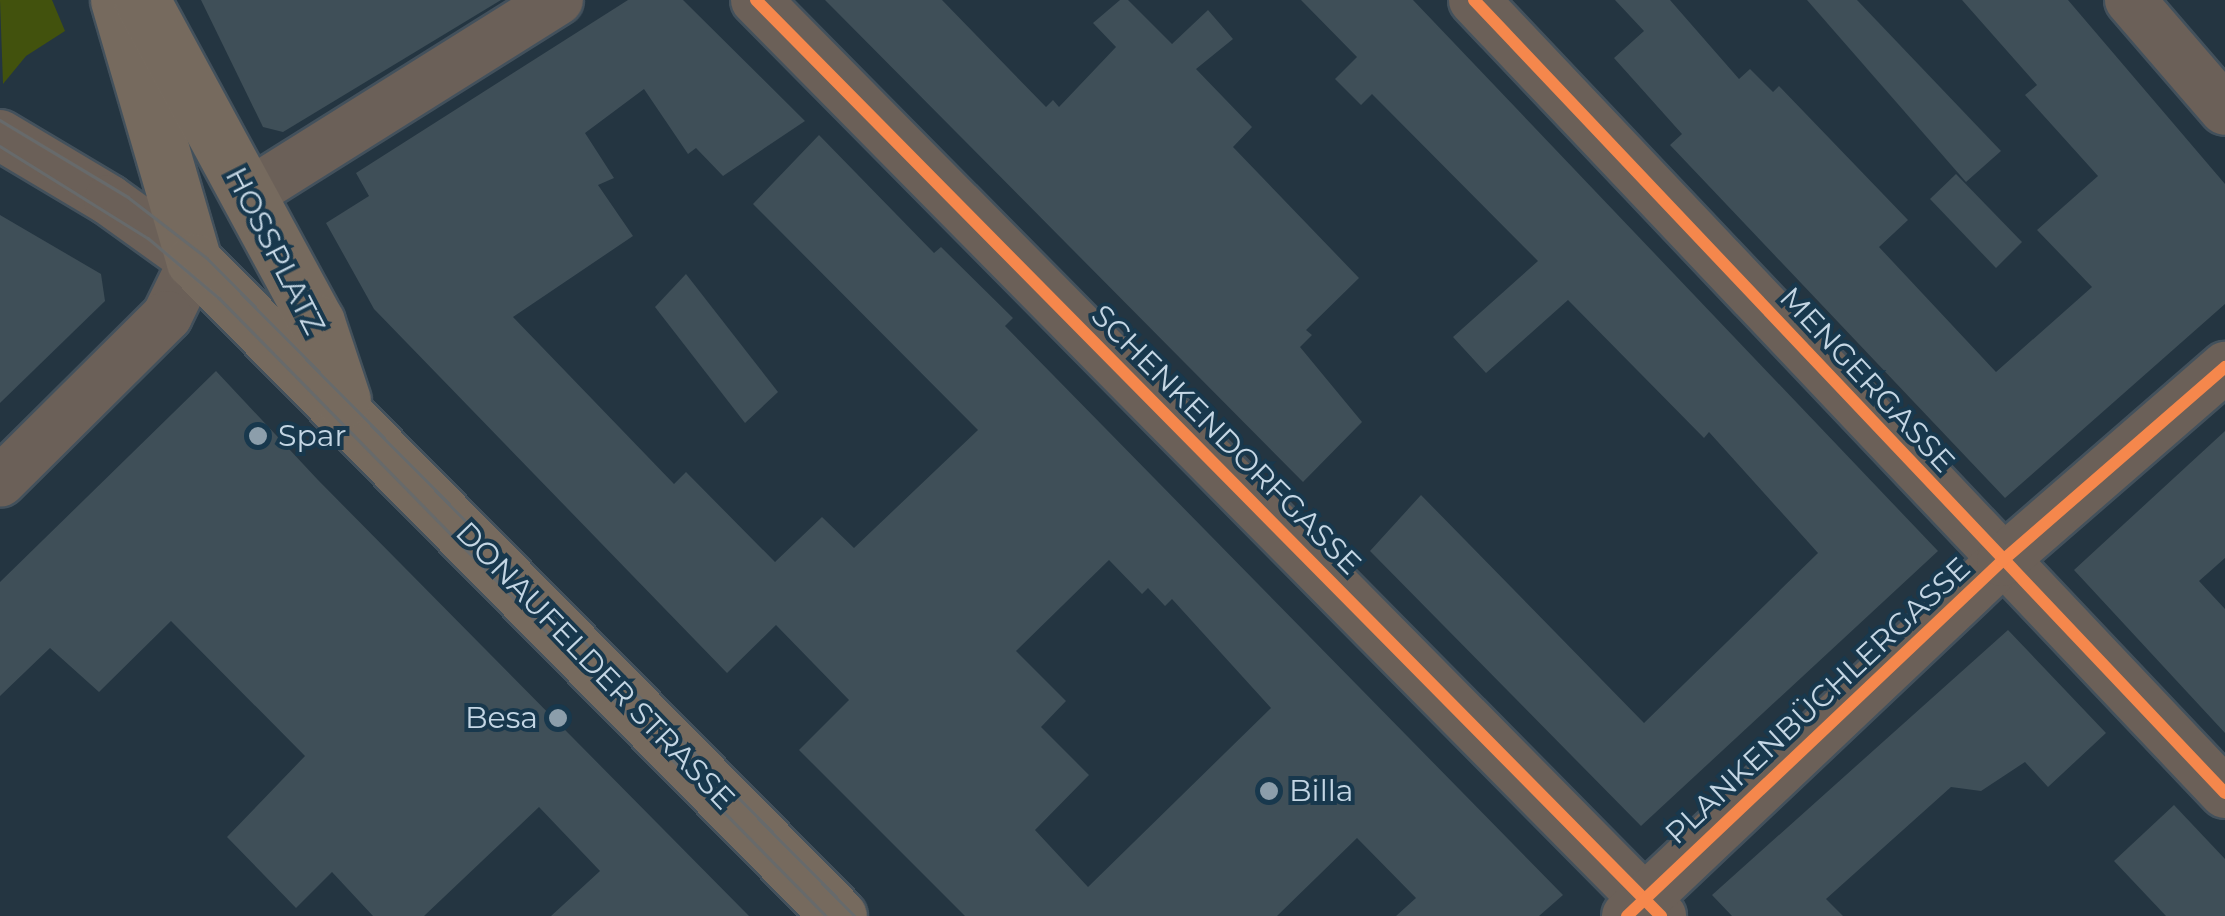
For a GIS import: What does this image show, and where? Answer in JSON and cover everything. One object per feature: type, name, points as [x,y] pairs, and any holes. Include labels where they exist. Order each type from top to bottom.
[{"type":"main road","name":"HOSSPLATZ","points":[[118,0],[194,261],[351,416]]},
{"type":"main road","name":"HOSSPLATZ","points":[[142,0],[317,322],[351,416]]},
{"type":"main road","name":"DONAUFELDER STRASSE","points":[[351,416],[839,916]]},
{"type":"street","points":[[248,195],[558,0]]},
{"type":"street","name":"SCHENKENDORFGASSE","points":[[756,0],[1645,911]]},
{"type":"street","name":"MENGERGASSE","points":[[1474,0],[2225,793]]},
{"type":"street","points":[[2130,0],[2225,110]]},
{"type":"street","name":"HOSSPLATZ","points":[[0,135],[110,200],[194,261]]},
{"type":"street","points":[[0,482],[168,316],[194,261]]},
{"type":"street","name":"PLANKENBÜCHLERGASSE","points":[[1645,911],[2002,561],[2225,367]]},
{"type":"green space","points":[[0,0],[52,0],[65,31],[26,56],[3,84]]},
{"type":"building","points":[[201,0],[501,0],[283,132],[263,127]]},
{"type":"building","points":[[628,0],[683,0],[805,121],[723,176],[696,148],[688,154],[644,89],[585,133],[614,178],[598,185],[633,236],[513,317],[674,484],[686,472],[775,562],[822,517],[854,548],[978,430],[753,204],[819,135],[934,253],[941,247],[1013,318],[1005,326],[1563,895],[1539,916],[1396,916],[1416,898],[1357,838],[1277,916],[965,916],[799,750],[849,700],[776,625],[727,673],[374,309],[326,223],[369,196],[356,173]],"holes":[[[1109,560],[1142,594],[1148,588],[1165,606],[1172,599],[1271,708],[1088,887],[1035,830],[1089,775],[1041,727],[1066,701],[1016,651]]]},
{"type":"building","points":[[825,0],[942,0],[1046,107],[1053,100],[1059,107],[1116,47],[1093,23],[1120,0],[1128,0],[1172,44],[1208,10],[1233,39],[1196,69],[1252,127],[1233,147],[1359,278],[1306,330],[1312,335],[1300,347],[1362,422],[1303,482]]},
{"type":"building","points":[[1301,0],[1413,0],[1938,551],[1641,826],[1370,551],[1421,495],[1644,723],[1818,553],[1709,432],[1704,438],[1568,300],[1486,373],[1453,337],[1538,261],[1372,94],[1361,105],[1335,79],[1357,57]]},
{"type":"building","points":[[1615,0],[1670,0],[1739,79],[1750,69],[1773,92],[1779,86],[1908,220],[1879,247],[1996,372],[2092,287],[2037,230],[2098,176],[2025,95],[2037,85],[1962,0],[2068,0],[2225,184],[2225,304],[2005,498],[1670,145],[1682,134],[1614,58],[1644,31]]},
{"type":"building","points":[[1807,0],[1857,0],[2001,151],[1966,182]]},
{"type":"building","points":[[1956,174],[2022,242],[1996,268],[1930,199]]},
{"type":"building","points":[[0,215],[101,274],[105,301],[0,403]]},
{"type":"building","points":[[686,274],[778,392],[745,423],[655,307]]},
{"type":"building","points":[[216,371],[318,480],[749,916],[551,916],[600,871],[539,807],[424,916],[373,916],[332,872],[296,908],[227,837],[305,756],[171,621],[99,692],[50,648],[0,696],[0,582]]},
{"type":"building","points":[[2225,431],[2225,558],[2199,581],[2225,609],[2225,733],[2074,570]]},
{"type":"building","points":[[2008,630],[2106,733],[2048,787],[2025,762],[1981,791],[1951,787],[1826,899],[1843,916],[1732,916],[1712,895]]},
{"type":"building","points":[[2174,805],[2225,859],[2225,916],[2166,916],[2114,861]]},
{"type":"tram line","points":[[0,120],[128,197],[207,258],[855,916]]},
{"type":"tram line","points":[[0,146],[148,238],[219,298],[826,916]]},
{"type":"cycle path","points":[[756,0],[1661,916]]},
{"type":"cycle path","points":[[1474,0],[2225,793]]},
{"type":"cycle path","points":[[1627,916],[2002,561],[2225,367]]},
{"type":"place","name":"Spar","points":[[258,436]]},
{"type":"place","name":"Besa","points":[[558,718]]},
{"type":"place","name":"Billa","points":[[1269,791]]}]
